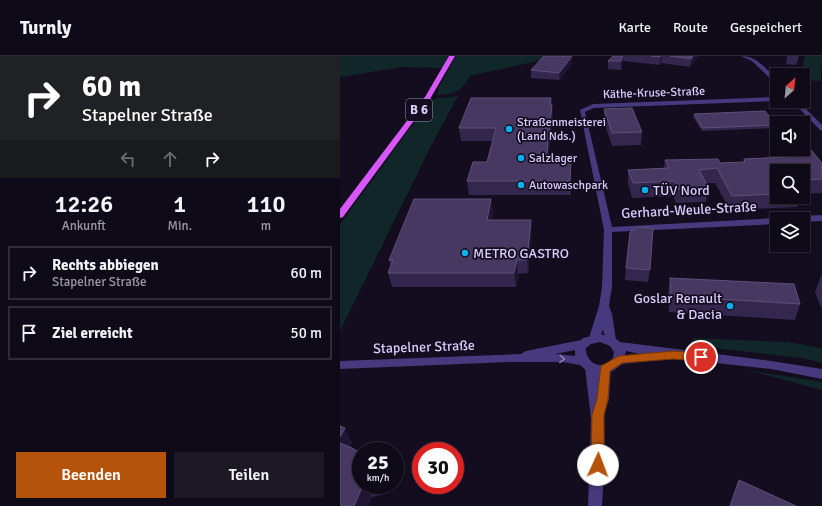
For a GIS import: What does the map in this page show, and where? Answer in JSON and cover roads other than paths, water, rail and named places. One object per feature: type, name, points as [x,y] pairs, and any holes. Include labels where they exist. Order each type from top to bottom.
[{"type":"main road","name":"B 6","points":[[340,215],[428,98],[452,56]]},
{"type":"street","points":[[744,56],[754,60],[770,76]]},
{"type":"street","name":"Käthe-Kruse-Straße","points":[[608,230],[582,111],[593,106],[770,99]]},
{"type":"street","points":[[802,108],[822,129]]},
{"type":"street","points":[[810,219],[822,218]]},
{"type":"street","name":"Gerhard-Weule-Straße","points":[[595,338],[604,306],[607,287],[608,230],[770,221]]},
{"type":"street","name":"Gerhard-Weule-Straße","points":[[604,306],[614,343]]},
{"type":"street","points":[[595,338],[673,355],[730,359],[822,374]]},
{"type":"street","name":"Stapelner Straße","points":[[510,358],[583,344],[595,338]]},
{"type":"street","points":[[614,343],[620,350],[619,360]]},
{"type":"street","points":[[583,344],[579,352],[596,386],[595,400],[598,415],[598,452],[595,506]]},
{"type":"street","points":[[598,415],[603,399],[605,369],[611,367],[619,360],[673,355]]},
{"type":"street","name":"Stapelner Straße","points":[[340,365],[510,358],[563,358],[605,369]]},
{"type":"place","name":"Straßenmeisterei (Land Nds.)","points":[[509,129]]},
{"type":"place","name":"Salzlager","points":[[521,158]]},
{"type":"place","name":"Autowaschpark","points":[[521,185]]},
{"type":"place","name":"TÜV Nord","points":[[645,190]]},
{"type":"place","name":"METRO GASTRO","points":[[465,253]]},
{"type":"place","name":"Goslar Renault & Dacia","points":[[730,306]]}]
